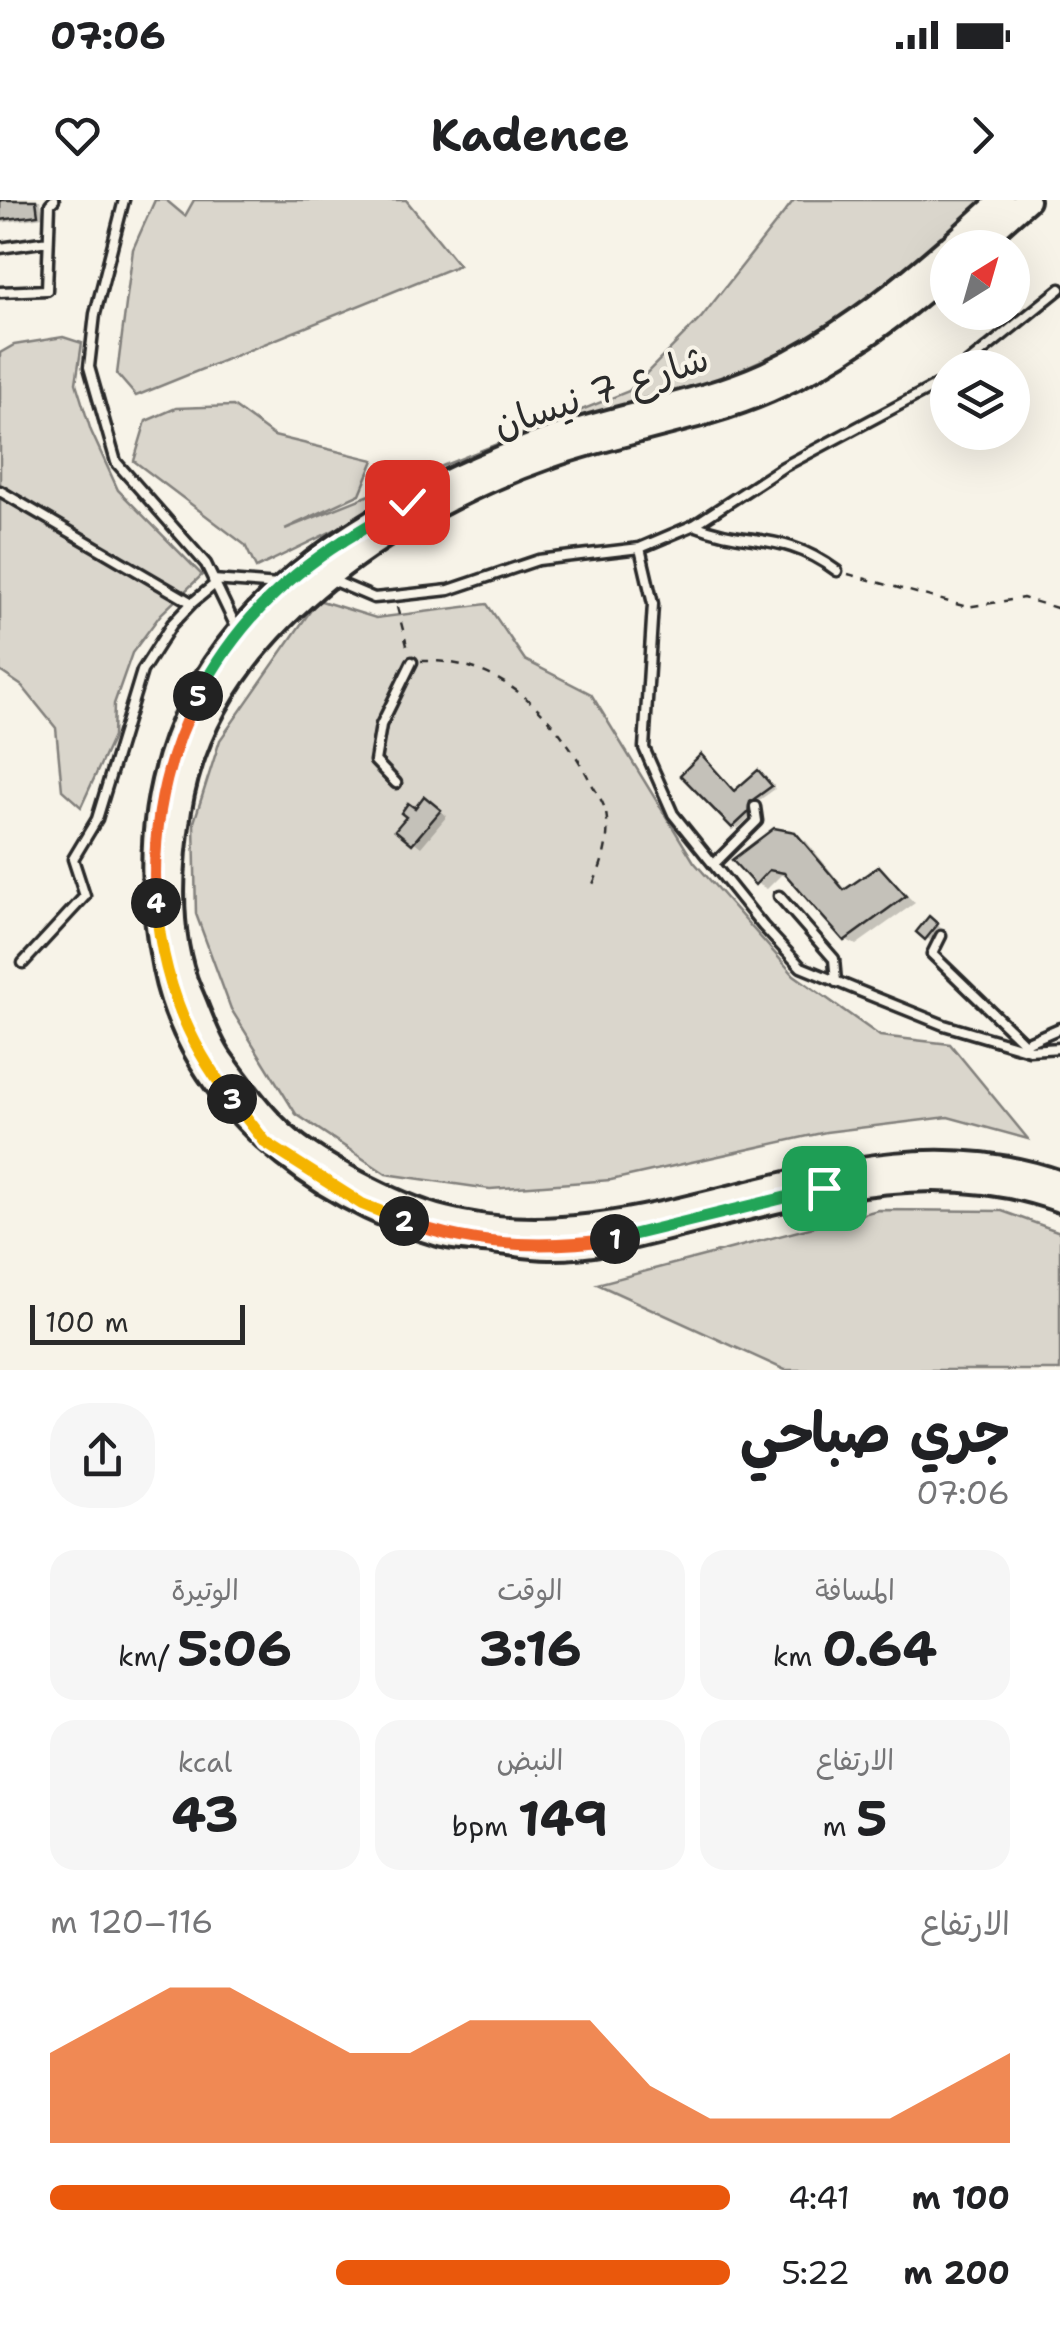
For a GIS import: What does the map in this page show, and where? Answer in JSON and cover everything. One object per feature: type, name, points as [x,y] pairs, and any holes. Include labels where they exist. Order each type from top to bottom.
[{"type":"main road","name":"شارع 7 نيسان","points":[[968,230],[1002,200]]},
{"type":"main road","points":[[993,230],[1027,200]]},
{"type":"main road","name":"شارع 7 نيسان","points":[[930,263],[851,327],[762,376],[547,440],[481,467],[407,502],[302,567],[237,630],[217,659],[176,746],[165,775],[152,851],[159,938],[168,981],[203,1064],[266,1143],[362,1204],[442,1236],[551,1248],[637,1236],[824,1188],[950,1176],[1013,1182],[1060,1200]]},
{"type":"main road","name":"شارع 7 نيسان","points":[[930,285],[860,341],[768,391],[552,455],[487,481],[327,577],[267,630],[234,670],[203,727],[184,779],[173,852],[175,935],[183,976],[217,1056],[277,1131],[369,1190],[446,1220],[551,1231],[634,1220],[822,1172],[950,1160],[1016,1167],[1060,1182]]},
{"type":"lane","points":[[0,292],[47,290],[54,200]]},
{"type":"lane","points":[[124,200],[95,314],[89,367],[116,462],[206,564],[237,630]]},
{"type":"lane","points":[[0,248],[48,242]]},
{"type":"lane","points":[[984,350],[1060,288]]},
{"type":"lane","points":[[302,567],[374,598],[448,590],[538,560],[640,548],[694,526],[784,466],[930,389]]},
{"type":"lane","points":[[0,491],[192,602]]},
{"type":"lane","points":[[694,526],[722,536],[781,541],[837,571]]},
{"type":"lane","points":[[640,548],[653,604],[644,748],[673,814],[714,864],[801,967],[944,1025],[1020,1045],[1060,1048]]},
{"type":"lane","points":[[23,963],[85,896],[73,859],[98,820],[142,671],[172,624],[214,582],[283,585]]},
{"type":"lane","points":[[396,784],[375,761],[381,725],[412,662]]},
{"type":"lane","points":[[714,864],[757,820],[755,807]]},
{"type":"lane","points":[[779,896],[834,959],[836,982]]},
{"type":"lane","points":[[940,936],[932,954],[1020,1045]]},
{"type":"lane","points":[[1020,1045],[1060,1028]]},
{"type":"path","points":[[837,571],[967,607],[1023,598],[1060,609]]},
{"type":"path","points":[[395,596],[412,662],[453,660],[511,686],[550,716],[572,748],[606,812],[603,864],[590,888]]},
{"type":"shaded area","points":[[155,200],[166,200],[185,216],[194,200],[406,200],[459,265],[136,396],[117,374],[133,249]]},
{"type":"shaded area","points":[[794,200],[989,200],[954,230],[930,230],[930,250],[840,326],[657,406],[363,516],[256,568],[245,545],[134,461],[146,421],[176,408],[233,406],[274,436],[374,460],[360,494],[285,529],[629,391],[701,318]]},
{"type":"shaded area","points":[[63,337],[82,343],[76,383],[91,431],[118,490],[202,575],[161,614],[132,653],[114,704],[113,737],[81,807],[62,790],[56,728],[22,686],[0,671],[0,353],[14,345]]},
{"type":"shaded area","points":[[318,600],[376,618],[487,604],[525,660],[591,694],[694,862],[794,975],[880,1036],[950,1044],[1028,1139],[948,1117],[826,1132],[611,1180],[490,1189],[386,1174],[296,1114],[231,1009],[196,914],[194,822],[220,740]]},
{"type":"shaded area","points":[[878,1210],[1002,1211],[1060,1232],[1060,1370],[785,1370],[597,1284]]},
{"type":"building","points":[[0,200],[36,200],[38,215],[0,220]]},
{"type":"building","points":[[701,754],[734,791],[758,770],[772,786],[750,802],[748,813],[732,828],[680,775]]},
{"type":"building","points":[[424,796],[441,810],[412,844],[395,830],[406,817],[401,813],[408,803],[415,808]]},
{"type":"building","points":[[774,828],[795,832],[844,890],[879,866],[906,896],[844,941],[784,873],[769,870],[755,885],[732,860]]},
{"type":"building","points":[[929,916],[938,924],[925,940],[916,932]]},
{"type":"route","points":[[407,502],[302,567],[237,630],[217,659],[187,718],[165,775],[152,851],[159,938],[168,981],[203,1064],[266,1143],[362,1204],[442,1236],[551,1248],[637,1236],[824,1188]]}]
